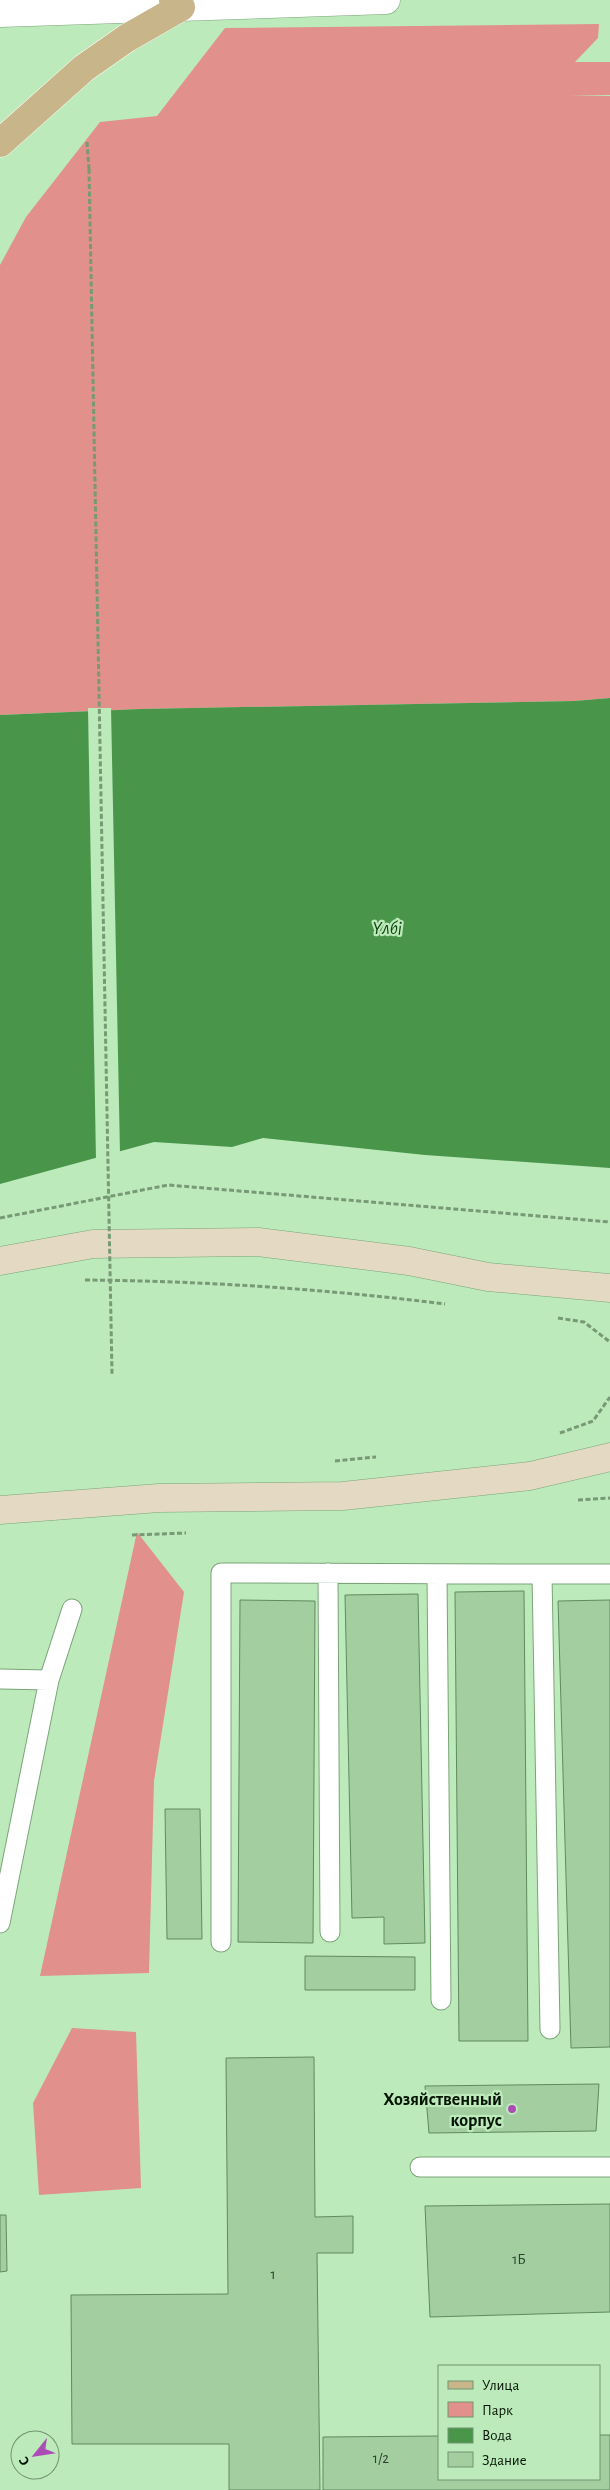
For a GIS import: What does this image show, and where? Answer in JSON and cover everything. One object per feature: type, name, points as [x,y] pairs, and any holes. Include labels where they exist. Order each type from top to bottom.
[{"type":"main road","points":[[0,143],[84,68],[177,4]]},
{"type":"main road","points":[[0,1261],[93,1244],[258,1242],[408,1261],[488,1277],[610,1288]]},
{"type":"main road","points":[[0,1510],[159,1498],[343,1496],[530,1476],[610,1457]]},
{"type":"street","points":[[0,13],[177,4],[386,0]]},
{"type":"lane","points":[[221,1942],[221,1573],[610,1574]]},
{"type":"lane","points":[[328,1573],[330,1932]]},
{"type":"lane","points":[[437,1574],[441,2000]]},
{"type":"lane","points":[[542,1574],[550,2029]]},
{"type":"lane","points":[[0,1923],[49,1680],[72,1609]]},
{"type":"lane","points":[[0,1679],[49,1680]]},
{"type":"lane","points":[[420,2167],[610,2167]]},
{"type":"path","points":[[88,142],[112,1374]]},
{"type":"path","points":[[0,1218],[168,1185],[610,1222]]},
{"type":"path","points":[[75,1280],[184,1281],[363,1294],[450,1304]]},
{"type":"path","points":[[555,1318],[584,1322],[610,1342]]},
{"type":"path","points":[[557,1434],[593,1421],[610,1398]]},
{"type":"path","points":[[325,1462],[383,1456]]},
{"type":"green space","points":[[599,24],[598,38],[575,62],[610,62],[610,95],[569,95],[610,96],[610,698],[574,701],[140,709],[0,715],[0,265],[26,217],[100,122],[157,116],[225,28]]},
{"type":"green space","points":[[137,1532],[184,1592],[154,1781],[149,1973],[40,1976]]},
{"type":"green space","points":[[72,2028],[136,2032],[141,2188],[39,2195],[33,2103]]},
{"type":"water","name":"Үлбі","points":[[610,698],[610,1168],[425,1155],[263,1138],[232,1147],[154,1142],[0,1184],[0,715],[140,709],[574,701]]},
{"type":"pier","points":[[88,708],[111,708],[120,1154],[96,1160]]},
{"type":"building","points":[[524,1591],[528,2041],[459,2041],[455,1592]]},
{"type":"building","points":[[418,1594],[425,1943],[384,1944],[384,1917],[352,1918],[345,1595]]},
{"type":"building","points":[[240,1600],[315,1601],[313,1943],[238,1942]]},
{"type":"building","points":[[610,1600],[610,2047],[571,2048],[558,1601]]},
{"type":"building","points":[[165,1809],[200,1809],[202,1939],[167,1939]]},
{"type":"building","points":[[305,1956],[415,1957],[415,1990],[305,1990]]},
{"type":"building","points":[[314,2057],[315,2217],[353,2216],[353,2253],[317,2253],[320,2490],[229,2490],[229,2444],[72,2444],[71,2295],[228,2294],[226,2058]]},
{"type":"building","name":"Хозяйственный корпус","points":[[599,2084],[596,2131],[429,2133],[425,2086]]},
{"type":"building","points":[[610,2204],[610,2312],[430,2317],[425,2206]]},
{"type":"building","points":[[0,2215],[6,2215],[7,2271],[0,2272]]},
{"type":"building","points":[[600,2435],[610,2435],[610,2490],[323,2490],[323,2437],[438,2436],[438,2480],[600,2480]]},
{"type":"place","name":"Хозяйственный корпус","points":[[512,2109]]}]
